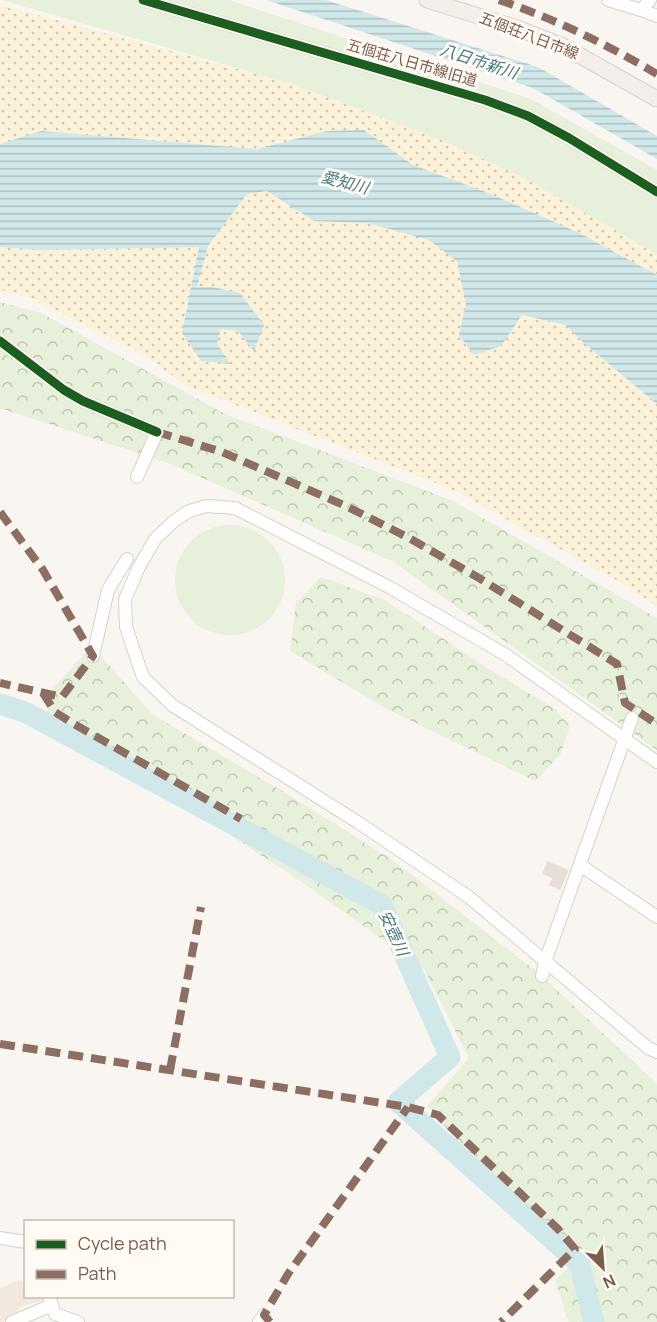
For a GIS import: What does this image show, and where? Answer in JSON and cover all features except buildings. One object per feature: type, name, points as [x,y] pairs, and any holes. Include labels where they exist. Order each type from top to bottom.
[{"type":"main road","name":"五個荘八日市線","points":[[427,0],[517,28],[563,46],[657,99]]},
{"type":"street","name":"五個荘八日市線旧道","points":[[145,0],[485,100],[528,116],[569,138],[657,192]]},
{"type":"street","points":[[608,0],[657,16]]},
{"type":"street","points":[[641,10],[650,0]]},
{"type":"street","points":[[0,341],[64,390],[83,401],[157,432],[137,477]]},
{"type":"street","points":[[657,762],[506,655],[389,587],[235,508],[207,506],[189,511],[174,521],[155,539],[125,599],[126,627],[143,677],[172,705],[359,823],[469,897],[648,1048],[657,1052]]},
{"type":"street","points":[[93,656],[108,590],[127,559]]},
{"type":"street","points":[[542,976],[632,718]]},
{"type":"street","points":[[580,865],[657,917]]},
{"type":"street","points":[[0,1238],[24,1242]]},
{"type":"street","points":[[12,1322],[53,1309],[78,1322]]},
{"type":"shaded area","points":[[21,1279],[24,1298],[45,1298],[46,1300],[22,1306],[0,1322],[0,1289]]},
{"type":"green space","points":[[2,0],[229,0],[531,99],[657,170],[657,259],[446,142],[289,83]]},
{"type":"green space","points":[[0,302],[41,313],[225,414],[453,501],[657,618],[657,750],[394,562],[168,463],[0,408]]},
{"type":"green space","points":[[230,525],[251,529],[269,541],[281,559],[285,580],[281,601],[269,619],[251,631],[230,635],[209,631],[191,619],[179,601],[175,580],[179,559],[191,541],[209,529]]},
{"type":"green space","points":[[321,577],[385,600],[489,669],[555,709],[570,726],[560,755],[535,781],[387,709],[290,651],[296,603]]},
{"type":"green space","points":[[92,646],[152,714],[394,861],[542,976],[657,1084],[657,1322],[569,1322],[555,1280],[568,1268],[427,1106],[469,1058],[424,969],[303,883],[46,714],[53,688]]},
{"type":"sand","points":[[0,5],[289,83],[446,142],[524,178],[657,254],[657,606],[627,586],[456,491],[185,385],[141,353],[33,299],[0,290]]},
{"type":"water","name":"八日市新川","points":[[266,0],[326,0],[538,67],[657,136],[657,159],[533,88]]},
{"type":"water","name":"愛知川","points":[[364,130],[413,165],[491,194],[577,232],[657,275],[657,404],[585,344],[566,325],[522,315],[501,346],[474,355],[459,335],[466,304],[457,261],[429,240],[368,223],[314,221],[267,191],[247,194],[208,246],[197,287],[212,287],[240,293],[264,325],[254,351],[238,331],[221,329],[217,343],[230,364],[201,361],[182,333],[199,247],[41,250],[0,247],[0,144],[41,131],[257,149],[327,131]]},
{"type":"waterway","name":"安壺川","points":[[0,704],[25,712],[382,905],[450,1057],[398,1102],[563,1249]]},
{"type":"waterway","name":"安壺川","points":[[575,1260],[579,1263],[594,1322]]},
{"type":"marked path","points":[[499,0],[580,33],[657,74]]},
{"type":"marked path","points":[[157,432],[222,452],[346,506],[409,538],[479,578],[617,664],[625,703],[657,724]]},
{"type":"marked path","points":[[0,512],[43,570],[93,656],[62,697],[0,683]]},
{"type":"marked path","points":[[43,693],[55,712],[241,819]]},
{"type":"marked path","points":[[170,1070],[201,907]]},
{"type":"marked path","points":[[0,1044],[408,1107],[438,1115],[558,1229],[575,1249],[501,1322]]},
{"type":"marked path","points":[[270,1322],[264,1315],[288,1274],[408,1107]]},
{"type":"cycle path","points":[[143,0],[485,100],[528,116],[569,138],[657,192]]},
{"type":"cycle path","points":[[0,341],[64,390],[83,401],[157,432]]}]
